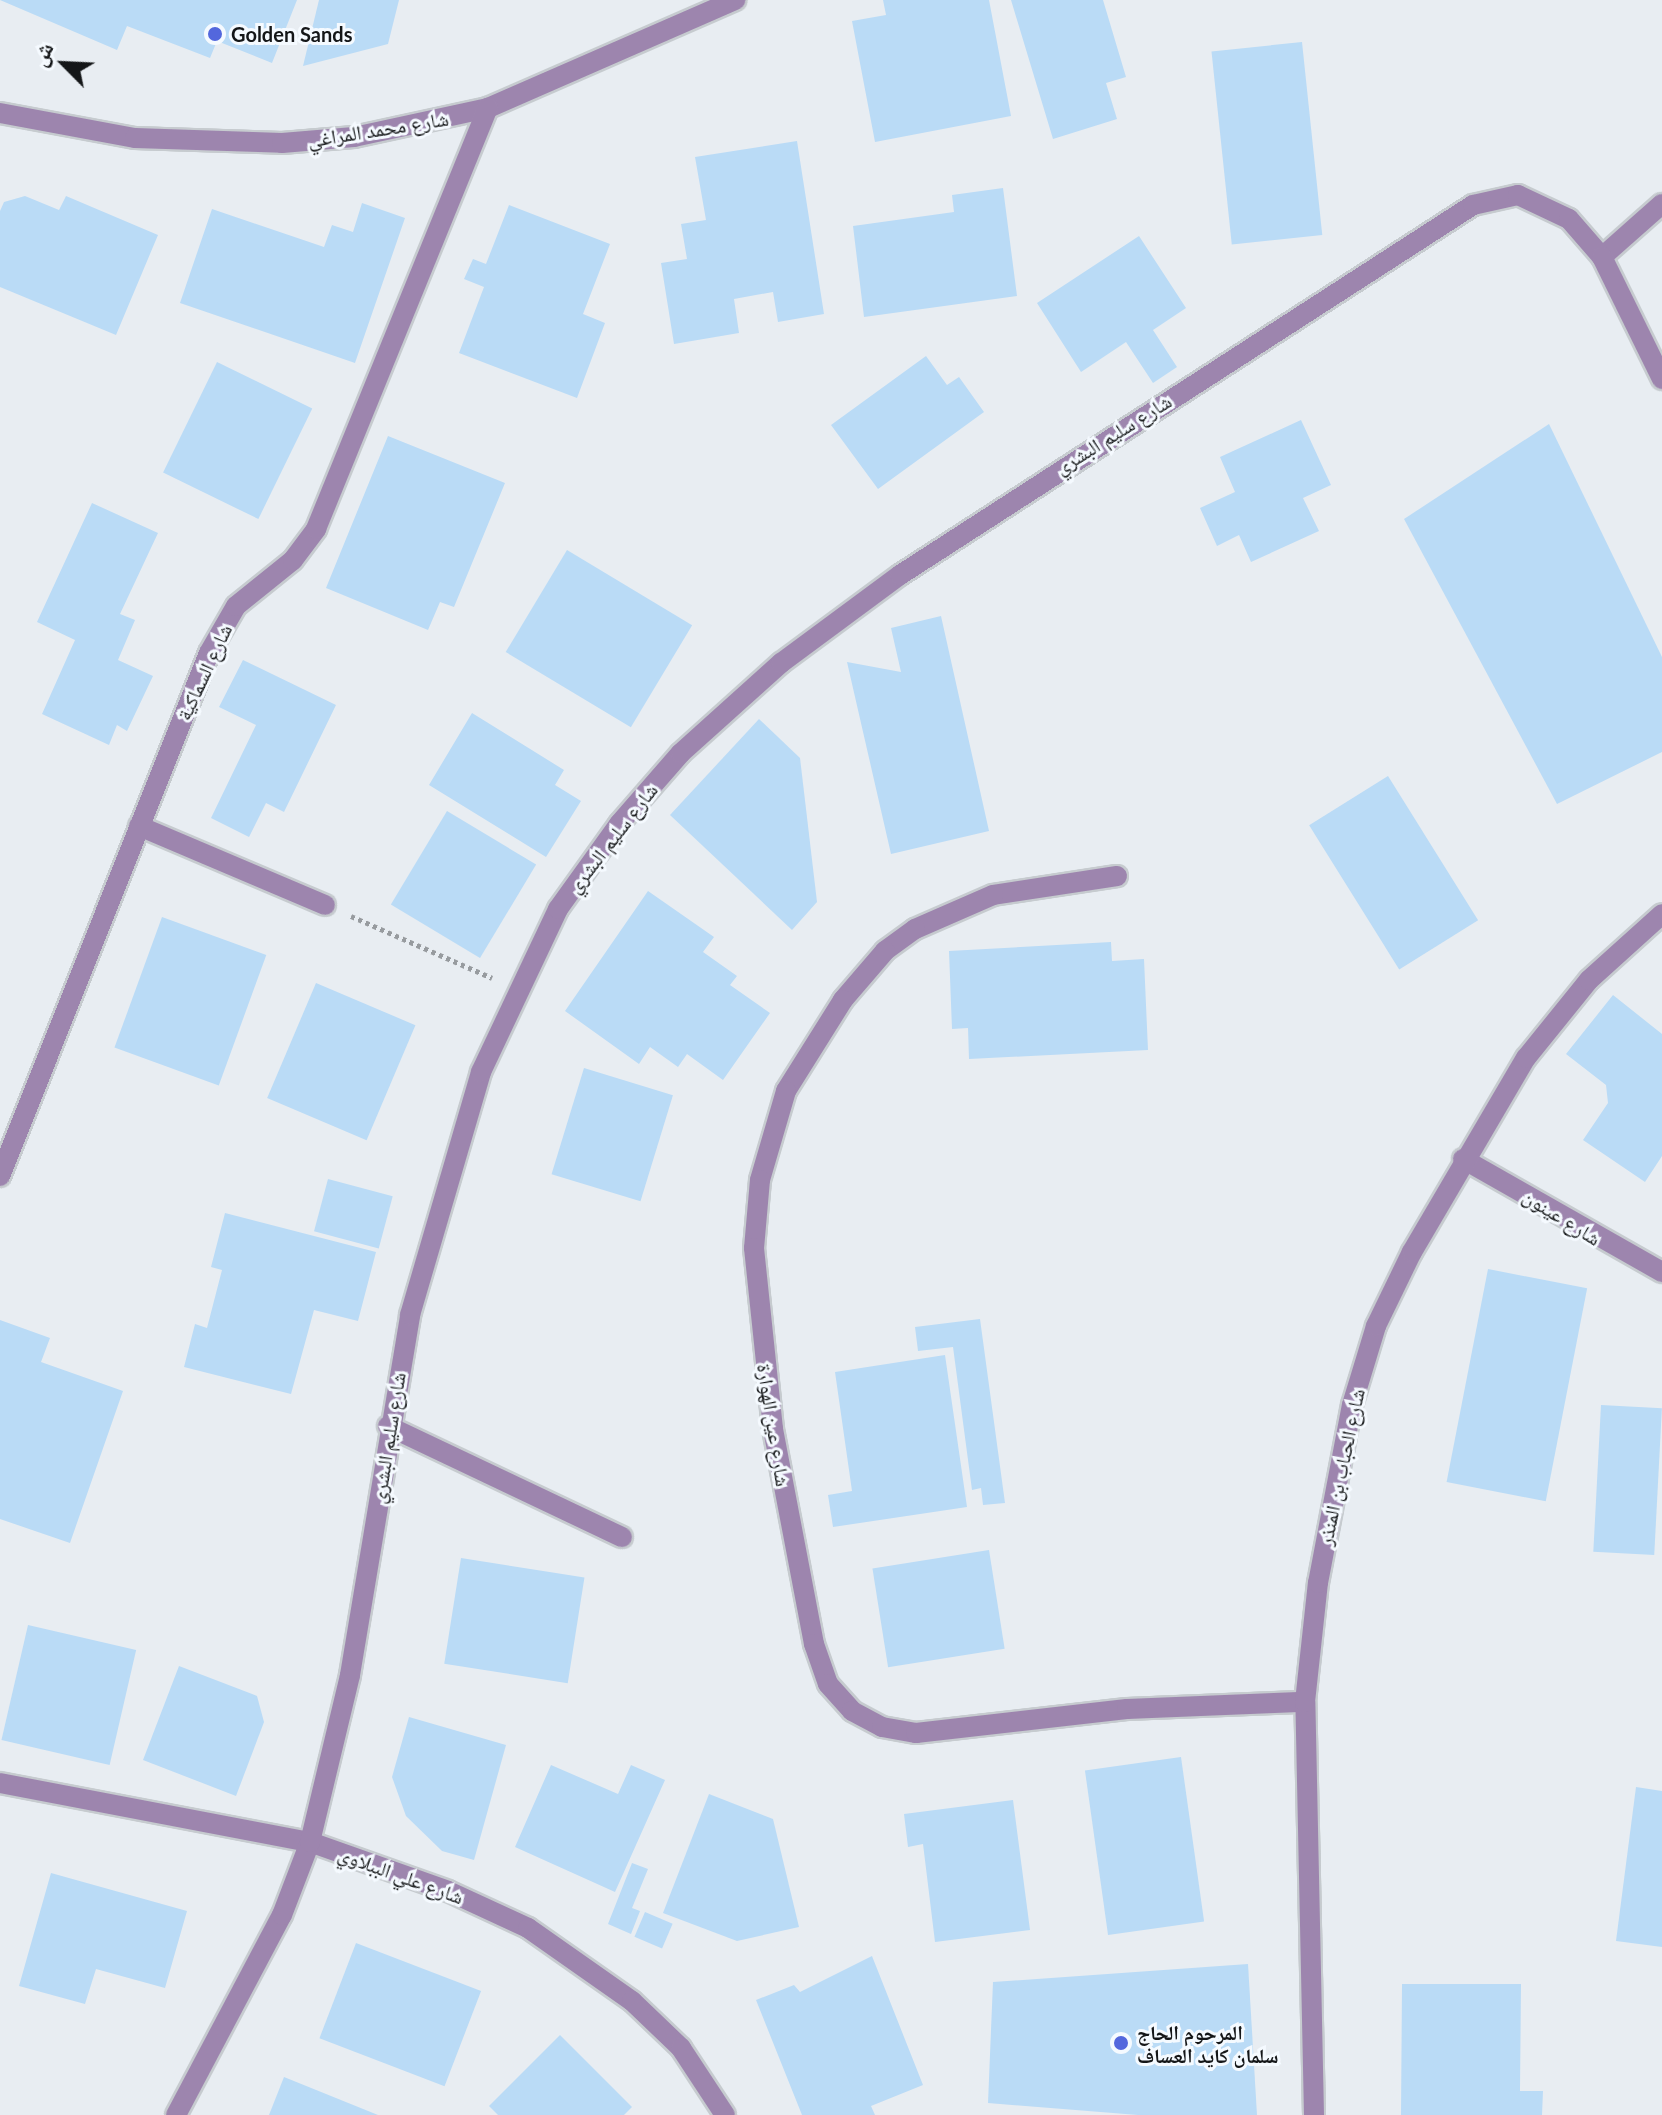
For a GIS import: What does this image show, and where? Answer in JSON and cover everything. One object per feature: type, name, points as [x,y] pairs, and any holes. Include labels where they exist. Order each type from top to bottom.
[{"type":"street","name":"شارع محمد المراغي","points":[[0,113],[135,138],[282,143],[394,130],[488,108],[735,0]]},
{"type":"street","name":"شارع السماكية","points":[[0,1176],[18,1144],[139,826],[223,625],[316,529],[488,108]]},
{"type":"street","name":"شارع سليم البشري","points":[[176,2115],[282,1915],[310,1842],[350,1675],[388,1426],[432,1225],[481,1072],[516,989],[558,909],[681,753],[781,663],[1021,493],[1473,205],[1518,195],[1540,201],[1569,219],[1602,257],[1662,379]]},
{"type":"street","points":[[1602,257],[1662,204]]},
{"type":"street","points":[[139,826],[325,905]]},
{"type":"street","name":"شارع عين الهوارة","points":[[1117,876],[993,895],[915,929],[885,951],[843,1000],[786,1091],[760,1180],[754,1248],[773,1429],[814,1644],[828,1684],[852,1711],[882,1727],[916,1733],[1127,1709],[1305,1702]]},
{"type":"street","name":"شارع الحباب بن المنذر","points":[[1314,2115],[1305,1702],[1318,1583],[1352,1405],[1376,1326],[1463,1159],[1526,1058],[1589,980],[1662,914]]},
{"type":"street","name":"شارع عينون","points":[[1463,1159],[1662,1272]]},
{"type":"street","points":[[388,1426],[622,1537]]},
{"type":"street","name":"شارع علي الببلاوي","points":[[0,1783],[310,1842],[448,1891],[574,1956],[681,2048],[725,2115]]},
{"type":"path","points":[[325,905],[516,989]]},
{"type":"building","name":"Golden Sands","points":[[0,0],[297,0],[272,63],[217,41],[210,58],[127,26],[117,50]]},
{"type":"building","points":[[319,0],[399,0],[388,44],[303,66]]},
{"type":"building","points":[[883,0],[989,0],[1011,116],[875,142],[852,21],[886,15]]},
{"type":"building","points":[[1011,0],[1103,0],[1126,77],[1106,83],[1117,119],[1053,139]]},
{"type":"building","points":[[1302,42],[1322,235],[1232,244],[1211,52]]},
{"type":"building","points":[[797,141],[824,314],[778,322],[773,292],[734,299],[739,333],[674,344],[661,263],[687,259],[681,224],[706,220],[695,157]]},
{"type":"building","points":[[1003,188],[1017,296],[864,317],[853,226],[954,212],[952,195]]},
{"type":"building","points":[[25,196],[59,210],[66,196],[158,235],[116,335],[0,287],[0,211],[4,202]]},
{"type":"building","points":[[362,203],[405,218],[355,363],[180,303],[212,209],[324,247],[332,225],[353,232]]},
{"type":"building","points":[[509,205],[610,244],[583,314],[605,323],[577,398],[459,353],[484,287],[464,279],[473,259],[486,264]]},
{"type":"building","points":[[1139,236],[1186,308],[1153,330],[1177,367],[1153,383],[1126,342],[1081,372],[1037,303]]},
{"type":"building","points":[[926,356],[947,385],[959,377],[984,412],[878,489],[831,425]]},
{"type":"building","points":[[217,362],[312,408],[258,519],[163,473]]},
{"type":"building","points":[[1301,420],[1331,485],[1303,498],[1319,531],[1251,562],[1239,535],[1217,546],[1200,508],[1235,492],[1220,457]]},
{"type":"building","points":[[1549,424],[1662,657],[1662,752],[1557,804],[1404,519]]},
{"type":"building","points":[[388,436],[505,483],[454,607],[440,602],[428,630],[326,588]]},
{"type":"building","points":[[92,503],[158,533],[120,614],[135,620],[118,660],[153,676],[127,731],[117,725],[109,745],[42,714],[75,640],[37,622]]},
{"type":"building","points":[[567,550],[692,625],[631,727],[506,652]]},
{"type":"building","points":[[941,616],[989,831],[891,854],[847,662],[901,672],[891,628]]},
{"type":"building","points":[[243,660],[336,705],[284,812],[266,803],[249,837],[211,818],[256,725],[219,707]]},
{"type":"building","points":[[472,713],[564,770],[555,785],[581,801],[546,857],[429,785]]},
{"type":"building","points":[[759,719],[800,758],[817,902],[792,930],[670,815]]},
{"type":"building","points":[[1388,776],[1478,920],[1399,969],[1309,825]]},
{"type":"building","points":[[447,811],[536,865],[480,958],[391,904]]},
{"type":"building","points":[[648,891],[714,937],[703,952],[737,976],[730,985],[770,1013],[723,1080],[687,1054],[678,1067],[650,1047],[639,1064],[565,1011]]},
{"type":"building","points":[[162,917],[266,955],[219,1086],[114,1048]]},
{"type":"building","points":[[1111,942],[1112,961],[1144,959],[1148,1050],[969,1059],[968,1028],[952,1029],[949,951]]},
{"type":"building","points":[[316,983],[415,1025],[367,1140],[267,1098]]},
{"type":"building","points":[[1613,995],[1662,1034],[1662,1156],[1645,1182],[1583,1140],[1608,1103],[1606,1085],[1566,1054]]},
{"type":"building","points":[[584,1068],[673,1095],[640,1201],[552,1174]]},
{"type":"building","points":[[328,1179],[393,1196],[379,1249],[314,1231]]},
{"type":"building","points":[[225,1213],[376,1252],[358,1321],[314,1310],[291,1394],[184,1367],[195,1324],[207,1328],[222,1270],[211,1267]]},
{"type":"building","points":[[1488,1269],[1587,1288],[1546,1501],[1447,1482]]},
{"type":"building","points":[[980,1319],[1005,1503],[983,1505],[981,1488],[972,1490],[953,1347],[918,1351],[915,1327]]},
{"type":"building","points":[[0,1320],[50,1338],[41,1362],[123,1391],[70,1543],[0,1519]]},
{"type":"building","points":[[945,1355],[967,1507],[833,1527],[828,1495],[852,1491],[835,1372]]},
{"type":"building","points":[[1601,1405],[1662,1408],[1654,1555],[1593,1552]]},
{"type":"building","points":[[989,1550],[1005,1649],[888,1667],[872,1568]]},
{"type":"building","points":[[461,1558],[584,1578],[568,1683],[444,1664]]},
{"type":"building","points":[[28,1625],[136,1650],[110,1765],[1,1740]]},
{"type":"building","points":[[179,1666],[257,1696],[264,1722],[236,1796],[143,1760]]},
{"type":"building","points":[[409,1717],[506,1745],[474,1860],[442,1851],[406,1816],[392,1777]]},
{"type":"building","points":[[1181,1757],[1204,1921],[1108,1935],[1085,1770]]},
{"type":"building","points":[[551,1765],[618,1794],[631,1765],[665,1780],[615,1892],[515,1847]]},
{"type":"building","points":[[1636,1787],[1662,1791],[1662,1947],[1616,1941]]},
{"type":"building","points":[[709,1794],[773,1819],[799,1927],[737,1941],[663,1913]]},
{"type":"building","points":[[1013,1800],[1030,1930],[935,1942],[923,1844],[908,1847],[904,1814]]},
{"type":"building","points":[[632,1863],[648,1869],[632,1908],[640,1911],[631,1934],[608,1924]]},
{"type":"building","points":[[51,1873],[187,1911],[165,1988],[96,1969],[85,2004],[19,1986]]},
{"type":"building","points":[[645,1912],[673,1924],[662,1949],[634,1937]]},
{"type":"building","points":[[356,1943],[481,1991],[445,2086],[319,2038]]},
{"type":"building","points":[[872,1956],[923,2085],[871,2106],[875,2115],[802,2115],[756,2000],[794,1985],[800,1992]]},
{"type":"building","name":"المرحوم الحاج سلمان كايد العساف","points":[[1248,1964],[1257,2115],[1138,2115],[988,2103],[993,1982]]},
{"type":"building","points":[[1402,1984],[1521,1984],[1520,2091],[1543,2091],[1542,2115],[1401,2115]]},
{"type":"building","points":[[560,2035],[632,2107],[624,2115],[498,2115],[489,2106]]},
{"type":"building","points":[[284,2077],[378,2115],[269,2115]]},
{"type":"place","name":"Golden Sands","points":[[215,34]]},
{"type":"place","name":"المرحوم الحاج سلمان كايد العساف","points":[[1121,2043]]}]
